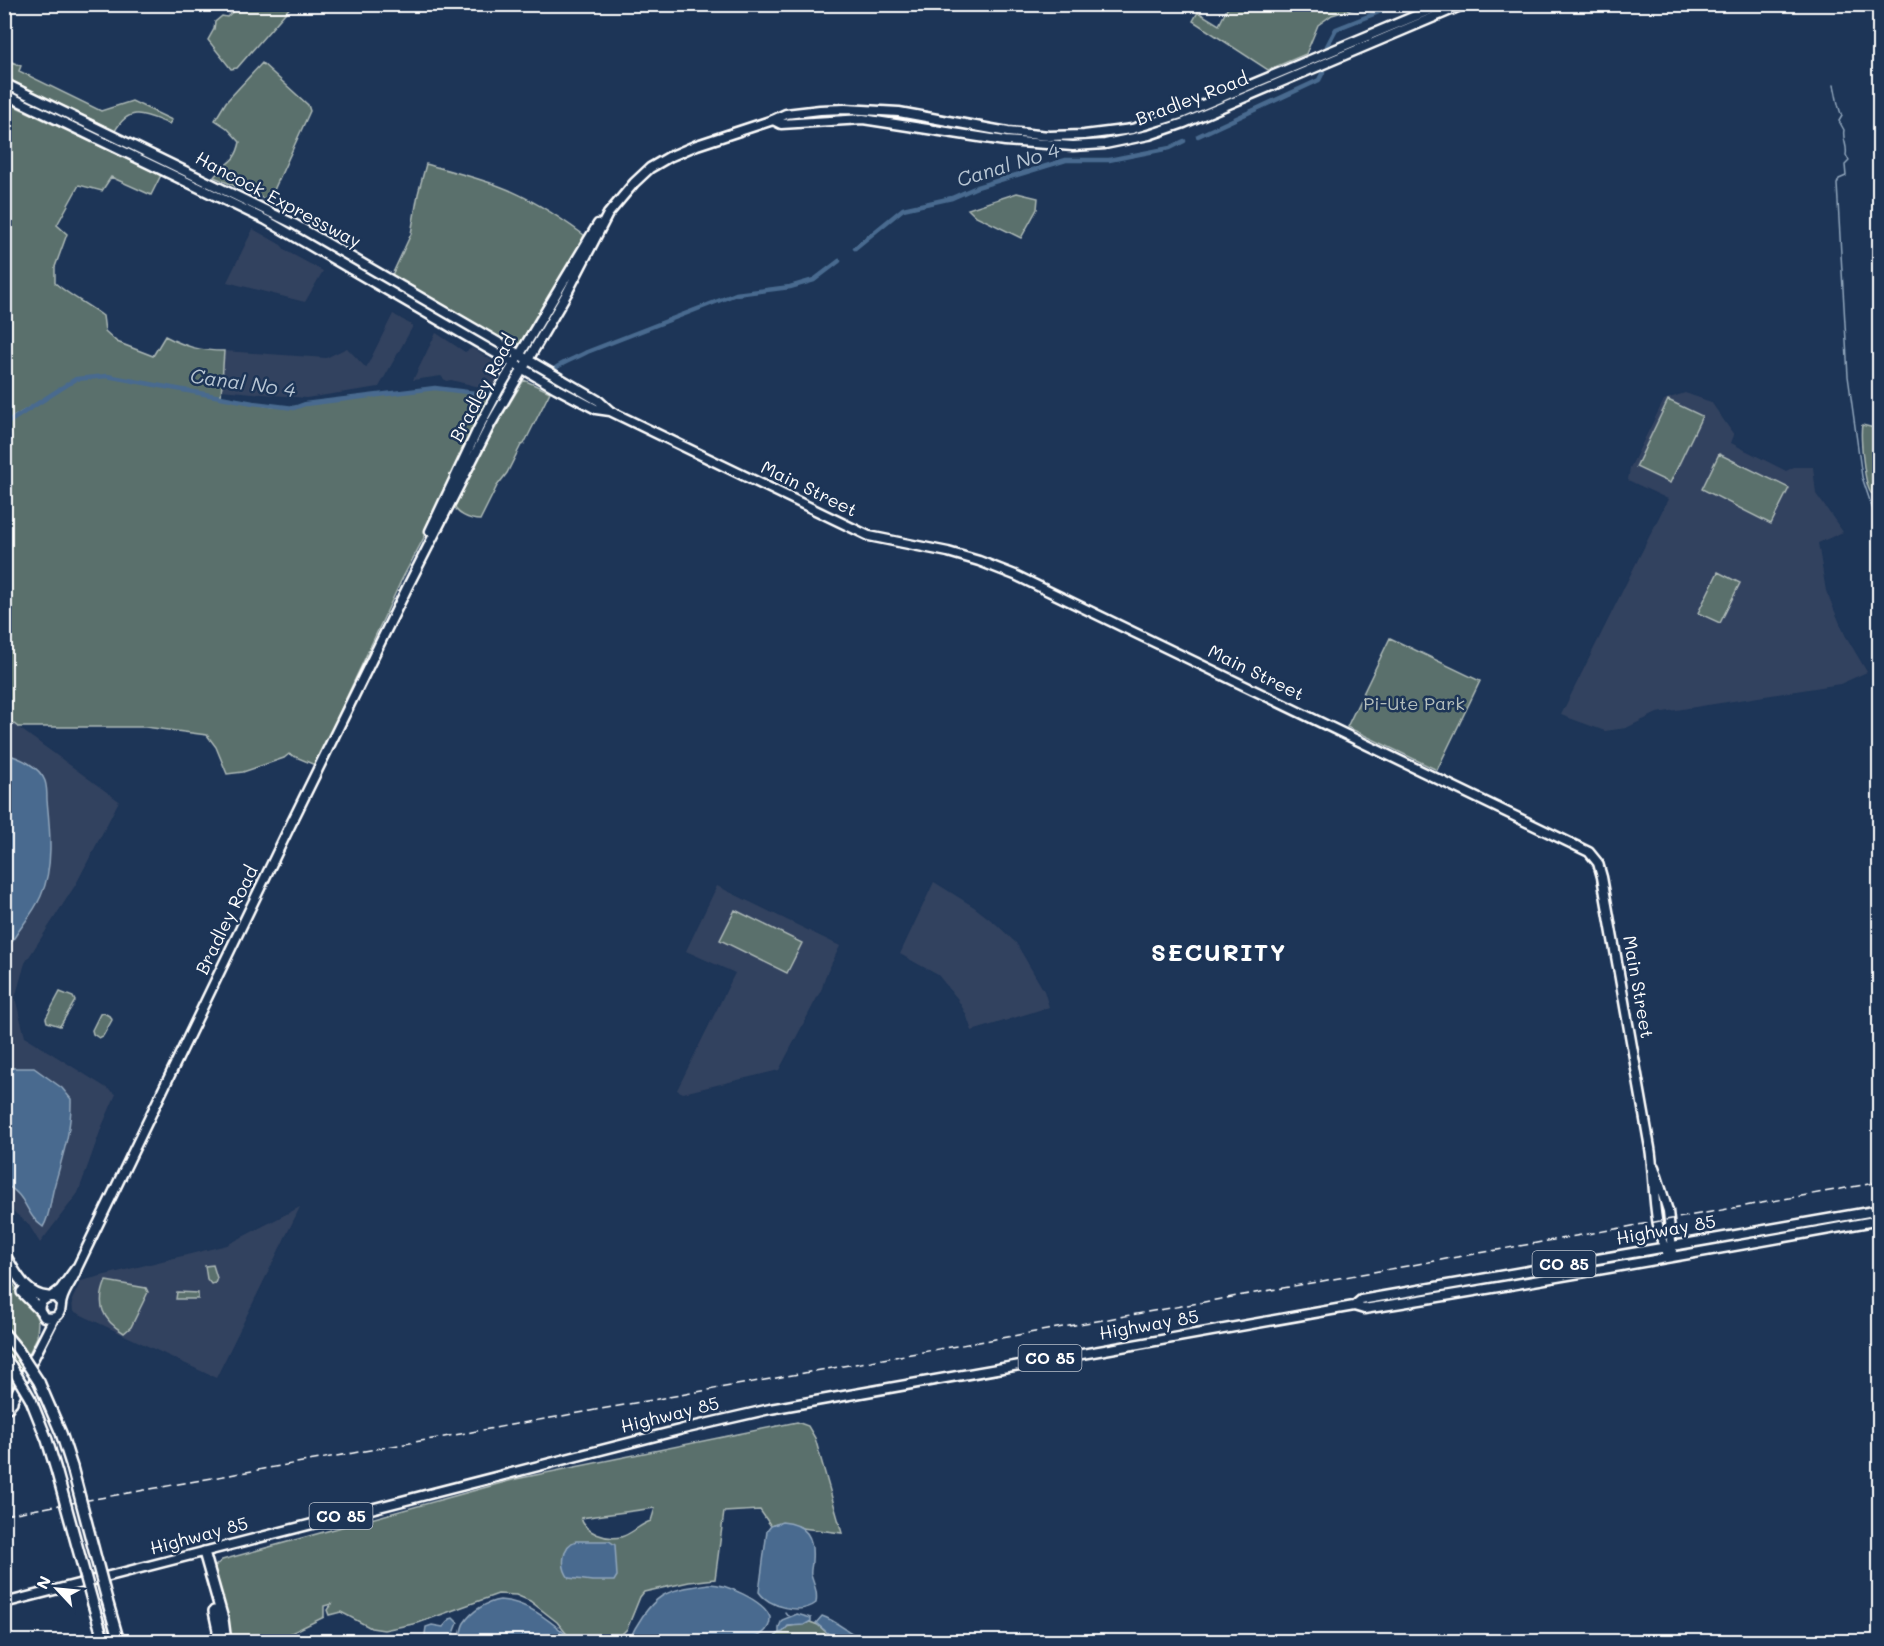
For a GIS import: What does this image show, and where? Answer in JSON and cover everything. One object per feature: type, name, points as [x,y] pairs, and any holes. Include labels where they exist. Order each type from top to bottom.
[{"type":"highway","points":[[4,1254],[28,1290],[36,1295],[50,1297]]},
{"type":"highway","points":[[4,1265],[20,1289],[40,1312]]},
{"type":"highway","points":[[4,1333],[39,1382],[61,1433],[118,1641]]},
{"type":"highway","points":[[4,1358],[32,1400],[47,1440],[104,1641]]},
{"type":"highway","points":[[201,1553],[217,1620],[217,1641]]},
{"type":"highway","points":[[201,1553],[223,1619],[226,1641]]},
{"type":"main road","name":"Bradley Road","points":[[40,1344],[42,1300],[60,1290],[76,1268],[408,586],[490,425],[567,293],[607,217],[634,183],[650,168],[669,157],[786,114],[845,109],[899,112],[1029,135],[1068,136],[1120,131],[1152,124],[1444,4]]},
{"type":"main road","name":"Bradley Road","points":[[773,120],[781,124],[864,119],[1049,146],[1105,144],[1149,135],[1184,123],[1465,4]]},
{"type":"main road","name":"Hancock Expressway","points":[[4,83],[272,212],[528,360]]},
{"type":"main road","name":"Hancock Expressway","points":[[4,94],[266,220],[523,369]]},
{"type":"main road","name":"Bradley Road","points":[[408,586],[409,577],[470,446],[514,364],[587,240],[596,226],[607,217]]},
{"type":"main road","points":[[314,247],[345,259],[375,276],[383,275]]},
{"type":"main road","points":[[379,285],[387,283],[438,308]]},
{"type":"main road","name":"Main Street","points":[[528,360],[599,401],[610,411],[869,536],[948,552],[992,565],[1589,852],[1598,863],[1602,877],[1652,1164],[1658,1221],[1670,1257]]},
{"type":"main road","name":"Main Street","points":[[523,369],[596,409],[610,411]]},
{"type":"main road","name":"Main Street","points":[[1652,1164],[1662,1191],[1670,1226],[1668,1247]]},
{"type":"main road","points":[[1791,1237],[1798,1230],[1845,1221],[1880,1211]]},
{"type":"main road","name":"Highway 85","points":[[1354,1306],[1361,1300],[1393,1294],[1880,1211]]},
{"type":"main road","name":"Highway 85","points":[[4,1603],[672,1431],[770,1409],[1354,1306],[1364,1309],[1597,1271],[1880,1220]]},
{"type":"main road","points":[[1635,1252],[1655,1241],[1658,1221]]},
{"type":"main road","points":[[1670,1226],[1675,1234],[1684,1240],[1706,1240]]},
{"type":"main road","name":"Bradley Road","points":[[8,1403],[54,1318],[60,1312],[61,1303],[74,1278],[76,1268]]},
{"type":"main road","points":[[50,1297],[61,1303]]},
{"type":"main road","points":[[40,1312],[46,1318],[54,1318]]},
{"type":"shaded area","points":[[253,229],[281,245],[286,251],[323,271],[305,302],[227,282]]},
{"type":"shaded area","points":[[393,314],[413,326],[379,387],[306,398],[221,390],[224,351],[326,358],[347,348],[366,368]]},
{"type":"shaded area","points":[[436,333],[465,352],[472,348],[502,367],[492,390],[451,380],[446,381],[441,376],[413,380]]},
{"type":"shaded area","points":[[1685,393],[1711,402],[1734,435],[1731,443],[1786,471],[1794,467],[1813,467],[1816,494],[1843,532],[1818,543],[1826,591],[1845,635],[1867,672],[1840,684],[1657,713],[1626,728],[1605,731],[1561,715],[1668,499],[1628,480],[1630,468],[1664,400]]},
{"type":"shaded area","points":[[4,717],[119,801],[76,884],[25,963],[15,998],[25,1037],[116,1094],[78,1193],[40,1243],[29,1225],[5,1204]]},
{"type":"shaded area","points":[[5,754],[28,763],[45,781],[50,848],[48,873],[41,896],[5,954]]},
{"type":"shaded area","points":[[934,882],[974,907],[1016,943],[1044,991],[1049,1007],[972,1031],[957,998],[938,975],[900,954]]},
{"type":"shaded area","points":[[717,886],[840,946],[822,988],[779,1070],[683,1093],[677,1090],[735,973],[686,951]]},
{"type":"shaded area","points":[[34,1068],[62,1088],[71,1099],[70,1123],[65,1146],[43,1227],[33,1217],[18,1194],[5,1185],[5,1070]]},
{"type":"shaded area","points":[[300,1207],[216,1378],[73,1311],[72,1300],[81,1281],[227,1245]]},
{"type":"shaded area","points":[[782,1522],[791,1523],[803,1529],[812,1545],[811,1573],[816,1603],[810,1607],[786,1608],[770,1602],[759,1592],[767,1531],[771,1526]]},
{"type":"shaded area","points":[[609,1541],[615,1545],[617,1576],[614,1581],[569,1578],[564,1568],[564,1557],[571,1543]]},
{"type":"shaded area","points":[[708,1584],[734,1590],[760,1605],[770,1617],[766,1630],[759,1636],[746,1641],[629,1641],[642,1616],[662,1596],[678,1589]]},
{"type":"shaded area","points":[[500,1600],[531,1609],[574,1641],[458,1641],[463,1625],[475,1611]]},
{"type":"shaded area","points":[[797,1614],[811,1618],[811,1621],[804,1625],[788,1626],[779,1633],[782,1620]]},
{"type":"shaded area","points":[[822,1616],[870,1641],[837,1641],[816,1623]]},
{"type":"shaded area","points":[[453,1618],[458,1623],[451,1641],[426,1641],[426,1627],[432,1625],[443,1627]]},
{"type":"green space","points":[[1229,4],[1366,5],[1332,15],[1318,25],[1306,54],[1268,70],[1193,21],[1198,12],[1219,25]]},
{"type":"green space","points":[[240,5],[292,5],[237,68],[231,69],[208,40],[215,22],[222,16],[227,17]]},
{"type":"green space","points":[[5,59],[21,66],[19,71],[101,111],[132,101],[172,120],[169,124],[146,115],[133,115],[127,117],[115,131],[5,78]]},
{"type":"green space","points":[[262,63],[308,105],[310,111],[269,201],[214,177],[236,155],[240,142],[227,128],[215,120],[226,102]]},
{"type":"green space","points":[[4,101],[161,175],[151,195],[111,177],[102,191],[79,185],[57,225],[67,234],[55,267],[55,283],[103,316],[105,331],[117,342],[153,356],[165,336],[193,348],[224,351],[221,397],[274,407],[435,388],[478,393],[491,399],[437,513],[401,581],[315,765],[289,754],[284,758],[243,772],[227,774],[216,747],[207,735],[145,727],[18,727],[5,717],[5,425],[52,394],[5,422]]},
{"type":"green space","points":[[426,164],[510,190],[584,235],[580,246],[520,343],[513,346],[392,275],[411,234]]},
{"type":"green space","points":[[1017,193],[1038,198],[1037,209],[1021,238],[974,215],[968,209]]},
{"type":"green space","points":[[524,380],[550,392],[524,444],[521,445],[507,473],[497,486],[480,520],[468,518],[454,507],[453,503]]},
{"type":"green space","points":[[1668,400],[1702,416],[1670,483],[1636,467]]},
{"type":"green space","points":[[1862,425],[1879,429],[1879,498],[1871,493],[1866,480]]},
{"type":"green space","points":[[1719,454],[1789,488],[1771,524],[1702,489]]},
{"type":"green space","points":[[1718,572],[1740,583],[1720,623],[1698,613]]},
{"type":"green space","name":"Pi-Ute Park","points":[[1390,638],[1480,681],[1437,770],[1347,727]]},
{"type":"green space","points":[[735,910],[802,943],[787,973],[720,940]]},
{"type":"green space","points":[[60,992],[73,997],[75,1001],[60,1026],[47,1022],[46,1018]]},
{"type":"green space","points":[[104,1013],[112,1020],[103,1036],[99,1038],[93,1034],[92,1030],[100,1014]]},
{"type":"green space","points":[[213,1265],[217,1278],[215,1283],[211,1284],[207,1279],[205,1266]]},
{"type":"green space","points":[[4,1271],[32,1307],[38,1321],[37,1337],[10,1392],[5,1392]]},
{"type":"green space","points":[[106,1281],[146,1288],[148,1292],[131,1327],[124,1333],[110,1323],[103,1311],[102,1297]]},
{"type":"green space","points":[[177,1292],[198,1293],[198,1299],[176,1299]]},
{"type":"green space","points":[[797,1422],[808,1426],[815,1438],[842,1533],[787,1524],[771,1526],[760,1510],[724,1512],[715,1579],[644,1592],[627,1629],[615,1641],[576,1641],[570,1638],[557,1622],[530,1601],[516,1595],[498,1594],[418,1623],[384,1630],[371,1628],[341,1612],[329,1615],[327,1610],[331,1604],[324,1606],[324,1617],[275,1641],[230,1641],[230,1633],[212,1569],[222,1560],[516,1479]],"holes":[[[655,1508],[651,1521],[625,1536],[615,1538],[591,1531],[581,1518]]]},
{"type":"green space","points":[[810,1622],[818,1625],[837,1642],[769,1642],[786,1627]]},
{"type":"green space","points":[[313,1634],[369,1641],[296,1641]]},
{"type":"waterway","name":"Canal No 4","points":[[1327,46],[1336,29],[1399,4]]},
{"type":"waterway","name":"Canal No 4","points":[[1198,136],[1319,80],[1323,72]]},
{"type":"waterway","points":[[1834,85],[1842,116],[1839,121],[1844,130],[1846,155],[1849,161],[1845,165],[1846,176],[1839,179],[1837,184],[1848,376],[1862,477],[1880,531]]},
{"type":"waterway","name":"Canal No 4","points":[[855,248],[903,209],[952,198],[977,187],[1066,160],[1109,160],[1170,148],[1184,141]]},
{"type":"waterway","name":"Canal No 4","points":[[554,369],[587,352],[736,294],[790,287],[814,280],[839,261]]},
{"type":"waterway","name":"Canal No 4","points":[[4,425],[76,379],[107,376],[253,403],[294,408],[305,404],[435,388],[491,395]]},
{"type":"waterway","points":[[785,1612],[788,1616]]},
{"type":"waterway","points":[[771,1642],[779,1633]]},
{"type":"railway","points":[[4,1515],[1880,1182]]},
{"type":"district","name":"SECURITY","points":[[1219,953]]}]
